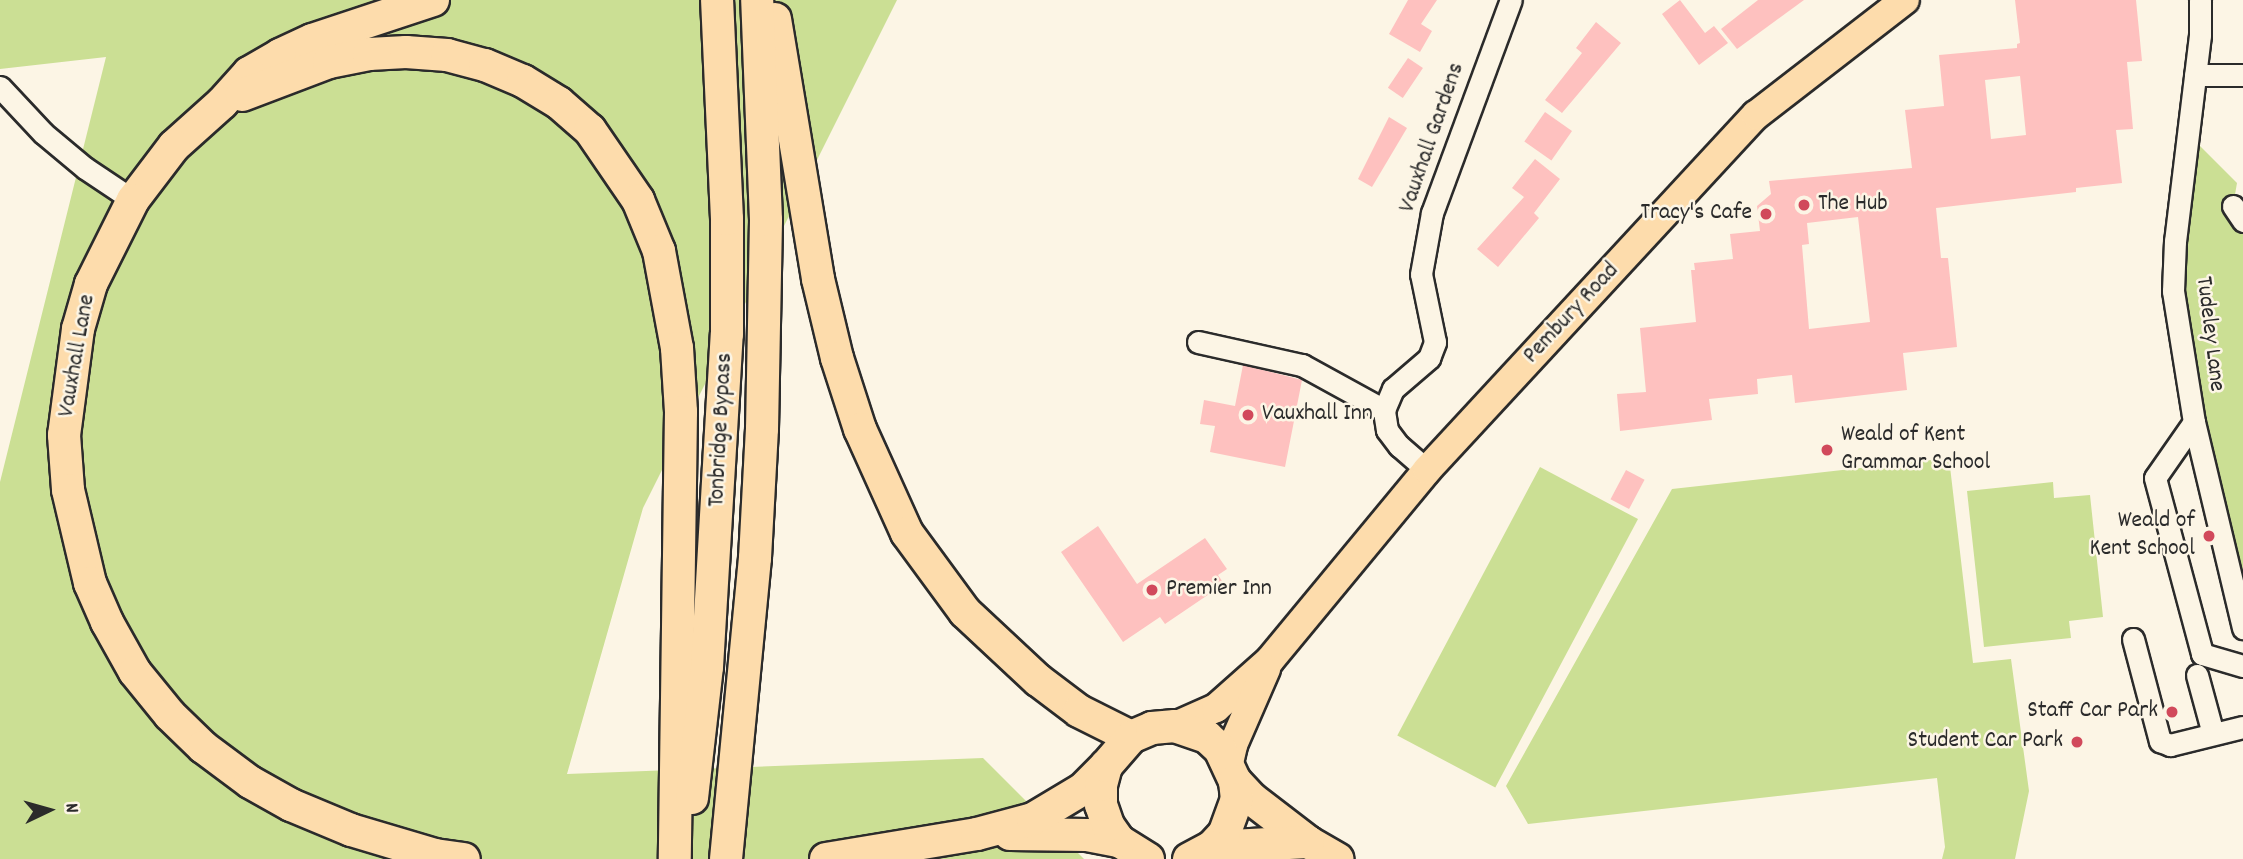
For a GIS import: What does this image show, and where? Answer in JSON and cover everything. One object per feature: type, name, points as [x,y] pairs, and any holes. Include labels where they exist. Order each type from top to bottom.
[{"type":"highway","points":[[222,103],[249,73],[280,55],[312,40],[433,0]]},
{"type":"highway","name":"Tonbridge Bypass","points":[[683,859],[685,777],[707,667],[727,334],[727,219],[716,0]]},
{"type":"highway","name":"Tonbridge Bypass","points":[[726,859],[755,558],[765,355],[766,220],[757,0]]},
{"type":"highway","points":[[772,0],[816,266],[830,332],[860,429],[907,533],[965,612],[1038,680],[1079,711],[1131,737]]},
{"type":"highway","points":[[222,103],[329,62],[381,53],[447,55],[510,76],[559,103],[590,130],[619,168],[638,200],[659,251],[677,348],[681,412],[685,777],[675,859]]},
{"type":"highway","name":"Vauxhall Lane","points":[[222,103],[174,146],[132,201],[91,284],[78,329],[64,435],[68,490],[90,583],[107,622],[135,672],[170,715],[203,747],[250,782],[291,806],[351,830],[435,855],[464,859]]},
{"type":"highway","points":[[827,859],[977,834],[1033,819],[1083,789],[1131,737],[1152,728],[1175,726],[1207,737],[1252,799],[1308,842],[1338,859]]},
{"type":"highway","points":[[1106,765],[1101,785],[1101,806],[1108,825],[1134,853]]},
{"type":"highway","points":[[1200,853],[1233,817],[1237,799],[1232,772]]},
{"type":"highway","points":[[977,834],[1087,835],[1134,853]]},
{"type":"highway","points":[[1200,853],[1308,842]]},
{"type":"main road","name":"Pembury Road","points":[[1175,726],[1216,708],[1270,660],[1427,470],[1756,115],[1905,0]]},
{"type":"main road","name":"Pembury Road","points":[[1232,772],[1233,746],[1270,660]]},
{"type":"street","name":"Vauxhall Gardens","points":[[1384,411],[1393,388],[1429,358],[1435,342],[1421,274],[1432,212],[1511,0]]},
{"type":"street","name":"Tudeley Lane","points":[[2200,0],[2200,35],[2175,241],[2173,291],[2194,422],[2243,628]]},
{"type":"street","points":[[2195,75],[2243,75]]},
{"type":"street","points":[[0,87],[43,133],[85,168],[132,201]]},
{"type":"street","points":[[1198,342],[1302,365],[1384,411],[1387,430],[1399,446],[1427,470]]},
{"type":"street","points":[[2194,422],[2155,478],[2202,654],[2243,666]]},
{"type":"street","points":[[2133,639],[2160,741],[2170,745],[2243,727]]},
{"type":"street","points":[[2197,675],[2213,734]]},
{"type":"green space","points":[[0,0],[897,0],[643,508],[567,774],[983,758],[1084,859],[0,859],[0,482],[106,57],[0,69]]},
{"type":"green space","points":[[2188,134],[2237,183],[2233,206],[2243,221],[2243,629],[2173,291]]},
{"type":"green space","points":[[1949,458],[1973,663],[2011,659],[2029,791],[2015,859],[1942,859],[1945,847],[1937,778],[1528,824],[1506,786],[1672,489]]},
{"type":"green space","points":[[1540,467],[1638,519],[1495,788],[1397,735]]},
{"type":"green space","points":[[2053,482],[2054,498],[2090,495],[2103,617],[2069,621],[2071,638],[1984,647],[1967,491]]},
{"type":"building","points":[[1408,0],[1437,0],[1421,24],[1432,31],[1420,52],[1389,34]]},
{"type":"building","points":[[1680,0],[1705,33],[1714,26],[1728,43],[1699,65],[1662,14]]},
{"type":"building","points":[[1758,0],[1804,0],[1737,49],[1721,29]]},
{"type":"building","points":[[2015,0],[2136,0],[2142,61],[2127,62],[2133,129],[2116,130],[2122,183],[2076,188],[2076,192],[1936,208],[1941,258],[1948,258],[1957,347],[1903,353],[1907,390],[1795,403],[1792,375],[1757,379],[1758,394],[1709,399],[1712,420],[1620,431],[1617,394],[1646,392],[1640,328],[1696,322],[1691,270],[1695,270],[1694,263],[1733,259],[1730,234],[1760,231],[1757,206],[1771,194],[1769,181],[1912,168],[1905,110],[1944,106],[1939,55],[2017,48],[2020,43]],"holes":[[[2020,76],[2026,135],[1991,139],[1985,80]],[[1858,217],[1870,322],[1809,329],[1802,245],[1809,244],[1807,223]]]},
{"type":"building","points":[[1596,22],[1621,43],[1562,113],[1545,100],[1582,53],[1576,48]]},
{"type":"building","points":[[1408,58],[1423,68],[1403,98],[1388,88]]},
{"type":"building","points":[[1545,112],[1572,131],[1551,160],[1524,141]]},
{"type":"building","points":[[1389,117],[1407,128],[1372,187],[1358,179]]},
{"type":"building","points":[[1535,159],[1560,179],[1534,213],[1539,218],[1498,267],[1477,249],[1524,197],[1512,188]]},
{"type":"building","name":"Vauxhall Inn","points":[[1243,365],[1302,380],[1285,467],[1210,452],[1215,426],[1200,424],[1204,400],[1235,406]]},
{"type":"building","points":[[1626,470],[1645,480],[1629,509],[1611,499]]},
{"type":"building","name":"Premier Inn","points":[[1098,526],[1137,584],[1205,538],[1227,569],[1218,575],[1224,584],[1165,624],[1160,617],[1123,642],[1061,552]]},
{"type":"place","name":"The Hub","points":[[1804,205]]},
{"type":"place","name":"Tracy's Cafe","points":[[1766,214]]},
{"type":"place","name":"Vauxhall Inn","points":[[1248,415]]},
{"type":"place","name":"Weald of Kent Grammar School","points":[[1827,450]]},
{"type":"place","name":"Weald of Kent School","points":[[2209,536]]},
{"type":"place","name":"Premier Inn","points":[[1152,590]]},
{"type":"place","name":"Staff Car Park","points":[[2172,712]]},
{"type":"place","name":"Student Car Park","points":[[2077,742]]}]
